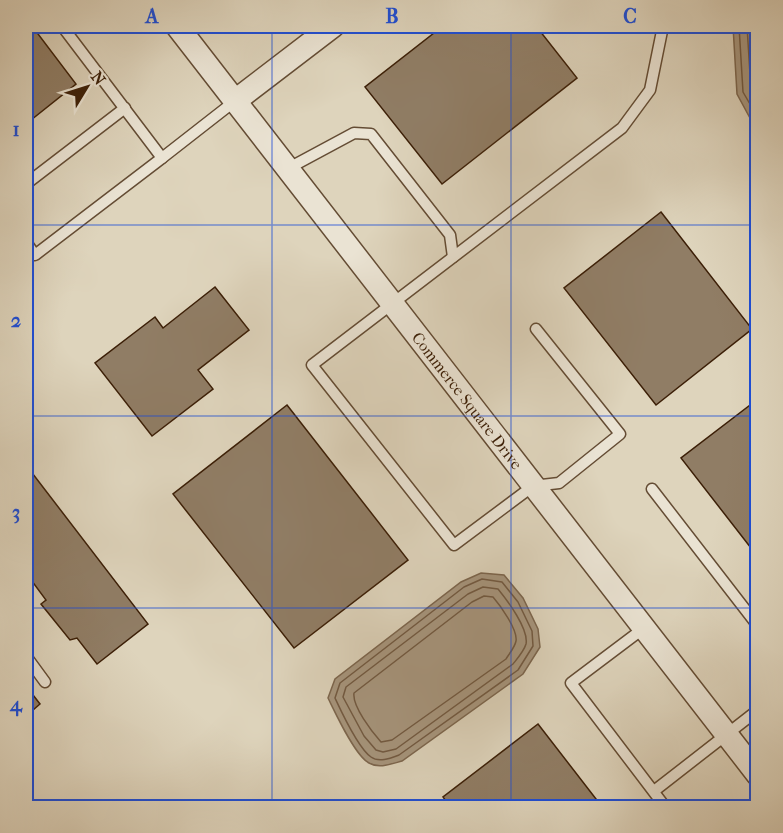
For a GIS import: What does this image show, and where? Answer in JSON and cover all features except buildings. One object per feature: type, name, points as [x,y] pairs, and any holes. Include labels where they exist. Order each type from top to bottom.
[{"type":"street","name":"Commerce Square Drive","points":[[177,26],[758,775]]},
{"type":"street","points":[[235,101],[333,26]]},
{"type":"lane","points":[[62,26],[162,158]]},
{"type":"lane","points":[[536,329],[620,434],[559,483],[533,486],[454,545],[312,365],[622,128],[650,90],[663,26]]},
{"type":"lane","points":[[26,242],[35,255],[235,101]]},
{"type":"lane","points":[[26,184],[125,108]]},
{"type":"lane","points":[[287,169],[354,133],[371,134],[450,235],[453,257]]},
{"type":"lane","points":[[652,489],[758,626]]},
{"type":"lane","points":[[644,628],[572,684],[666,807]]},
{"type":"lane","points":[[26,656],[45,682]]},
{"type":"lane","points":[[654,791],[758,710]]},
{"type":"water","points":[[733,26],[757,26],[757,131],[737,94]]},
{"type":"water","points":[[481,573],[504,575],[523,598],[538,629],[540,647],[523,674],[402,761],[381,766],[369,763],[352,743],[328,698],[335,679],[461,582]]}]
